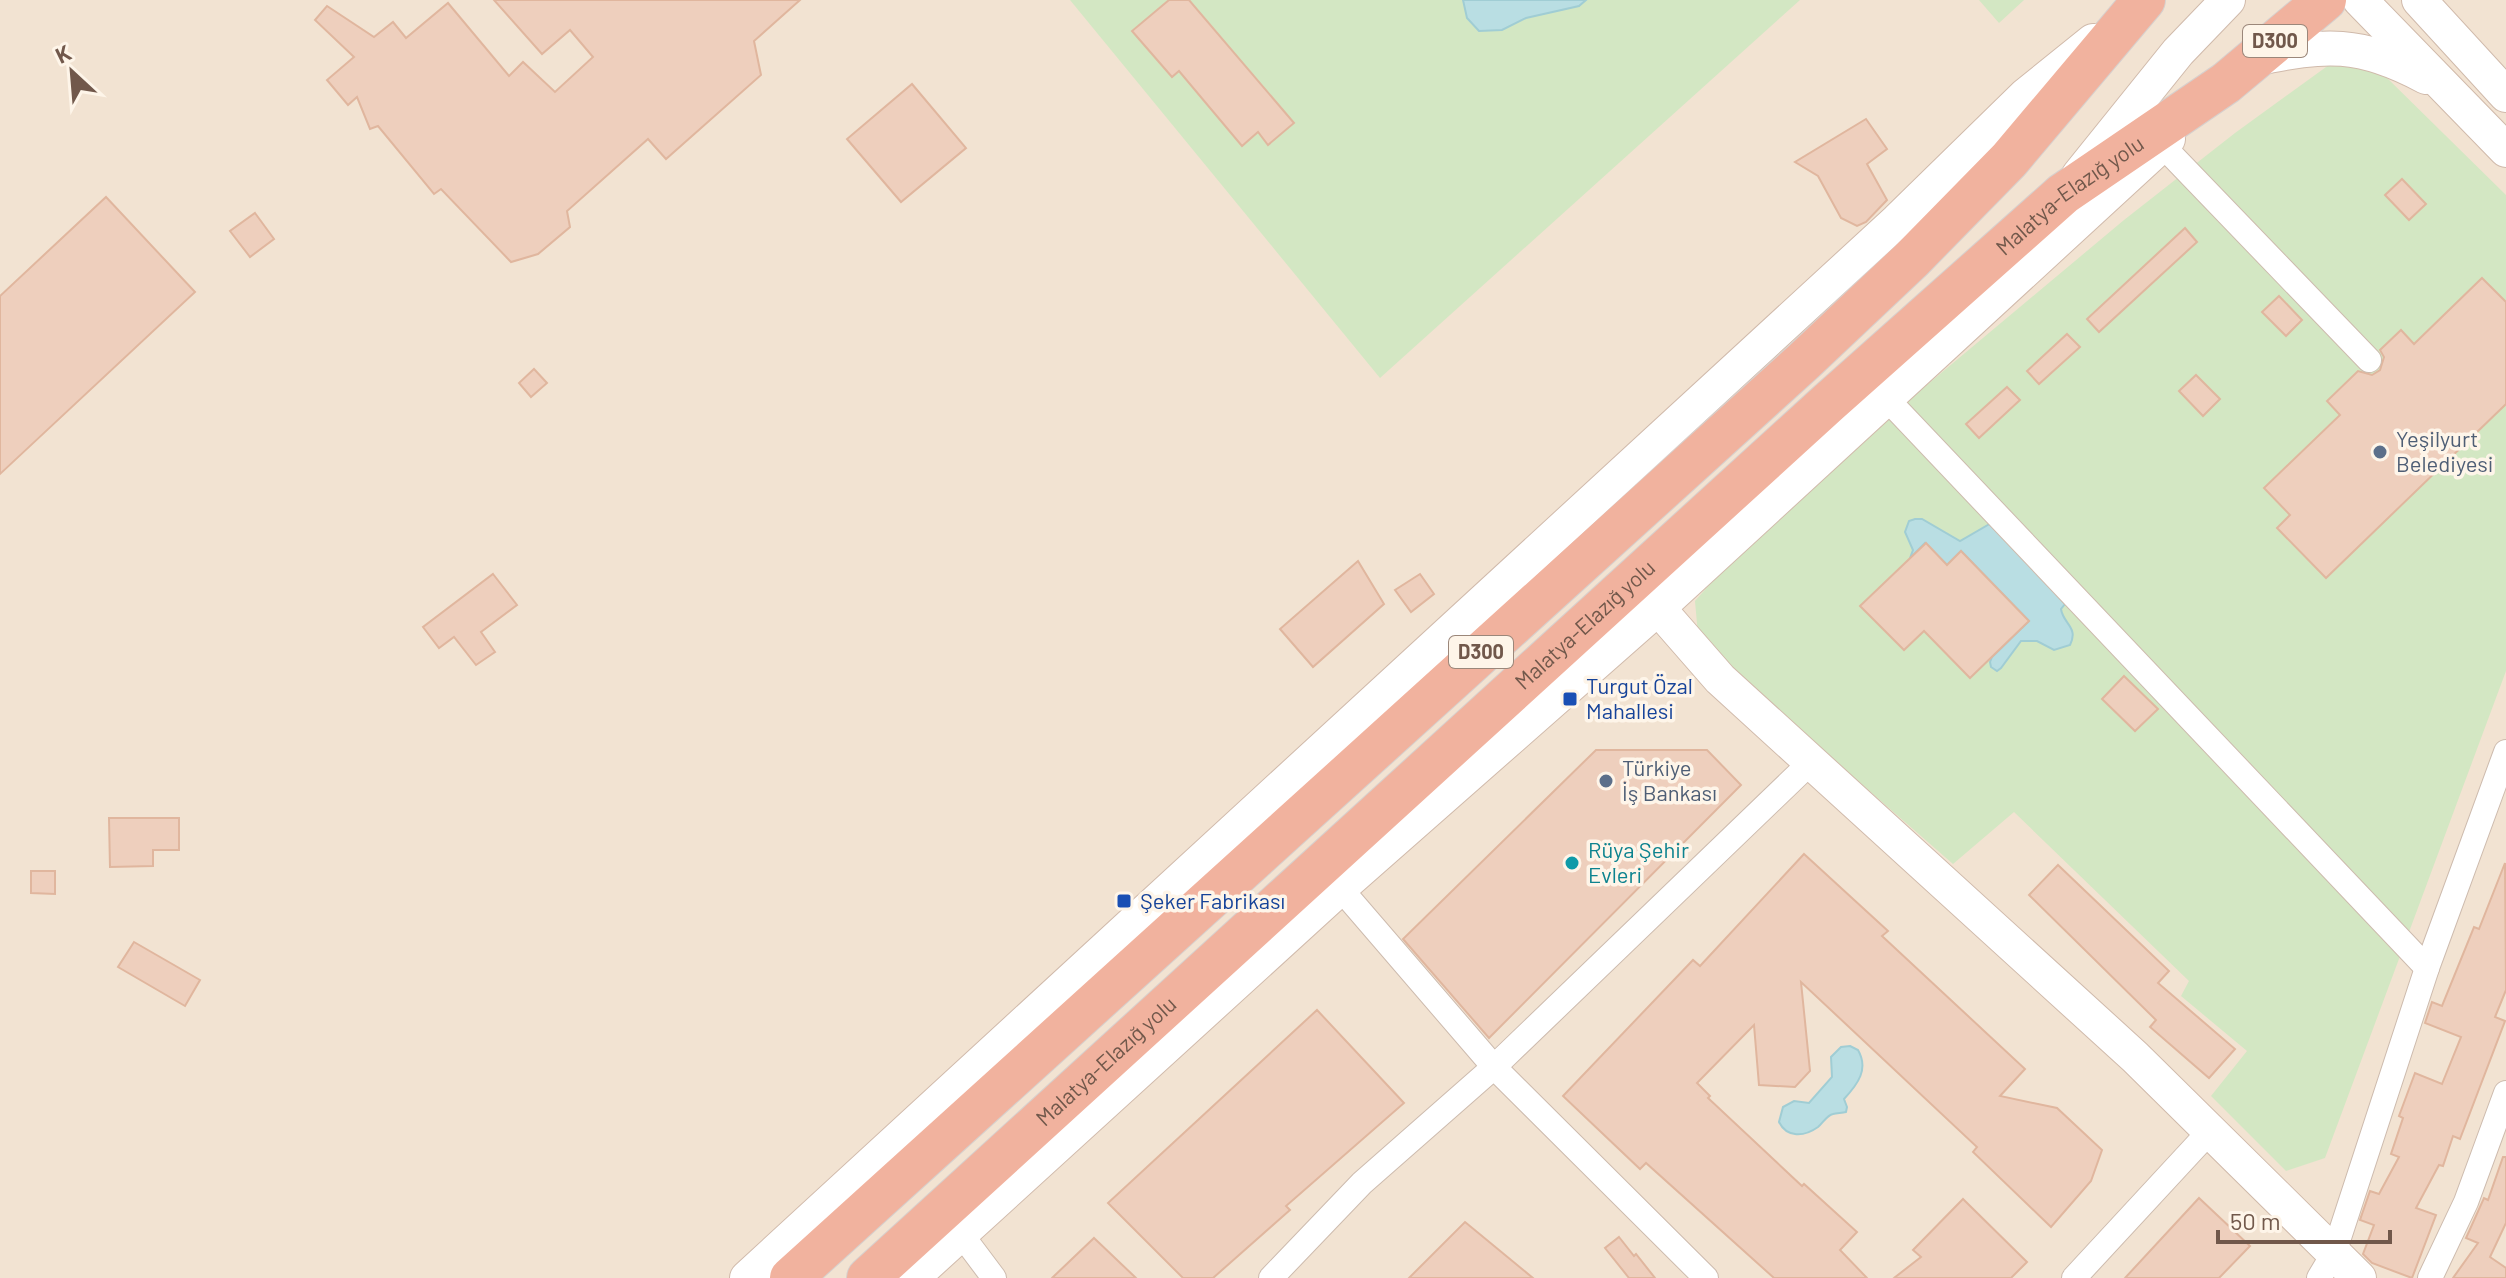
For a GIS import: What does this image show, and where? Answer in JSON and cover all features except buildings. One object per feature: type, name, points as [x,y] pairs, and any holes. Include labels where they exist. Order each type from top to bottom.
[{"type":"highway","name":"D300","points":[[791,1278],[1804,361],[1911,260],[2009,160],[2143,0]]},
{"type":"highway","name":"Malatya-Elazığ yolu","points":[[868,1278],[1828,403],[2063,194],[2239,71],[2325,0]]},
{"type":"street","points":[[747,1278],[1897,221],[2026,95],[2143,0]]},
{"type":"street","points":[[2063,194],[2178,52],[2228,0]]},
{"type":"street","points":[[2360,0],[2506,150]]},
{"type":"street","points":[[2419,0],[2506,95]]},
{"type":"street","points":[[2444,0],[2460,46]]},
{"type":"street","points":[[912,1278],[1340,888],[1658,608],[2239,71],[2306,49],[2343,47],[2403,65],[2450,90]]},
{"type":"street","points":[[2162,145],[2369,360]]},
{"type":"street","points":[[1886,398],[2427,968]]},
{"type":"street","points":[[1658,608],[1720,679],[2135,1057],[2210,1131],[2326,1266],[2359,1278]]},
{"type":"street","points":[[2326,1266],[2427,968],[2506,752]]},
{"type":"street","points":[[1271,1278],[1362,1183],[1494,1067],[1811,762]]},
{"type":"street","points":[[1340,888],[1494,1067],[1706,1278]]},
{"type":"street","points":[[2430,1278],[2466,1202],[2506,1093]]},
{"type":"street","points":[[2074,1278],[2210,1131]]},
{"type":"street","points":[[961,1234],[994,1278]]},
{"type":"shaded area","points":[[0,0],[2506,0],[2506,1278],[0,1278]]},
{"type":"green space","points":[[1070,0],[1800,0],[1380,378]]},
{"type":"green space","points":[[1979,0],[2024,0],[1999,23]]},
{"type":"green space","points":[[2333,62],[2382,73],[2506,195],[2506,671],[2325,1158],[2286,1171],[2211,1096],[2247,1051],[2181,996],[2189,981],[2014,812],[1953,864],[1716,657],[1698,635],[1695,601],[1769,517],[2124,220],[2235,133]]},
{"type":"water","points":[[1463,0],[1586,0],[1579,6],[1526,18],[1502,30],[1479,31],[1467,18]]},
{"type":"water","points":[[1922,519],[1960,541],[1993,522],[2065,604],[2061,609],[2073,634],[2070,645],[2054,650],[2037,641],[2021,641],[2001,668],[1997,671],[1991,667],[1992,657],[2029,621],[1961,551],[1947,565],[1925,543],[1910,558],[1913,550],[1905,532],[1909,521]]},
{"type":"water","points":[[1850,1046],[1858,1050],[1862,1070],[1844,1099],[1846,1112],[1827,1117],[1807,1133],[1786,1131],[1779,1122],[1783,1107],[1794,1101],[1809,1103],[1832,1077],[1831,1057],[1841,1047]]},
{"type":"place","name":"Yeşilyurt Belediyesi","points":[[2380,452]]},
{"type":"place","name":"Turgut Özal Mahallesi","points":[[1570,699]]},
{"type":"place","name":"Türkiye İş Bankası","points":[[1606,781]]},
{"type":"place","name":"Rüya Şehir Evleri","points":[[1572,863]]},
{"type":"place","name":"Şeker Fabrikası","points":[[1124,901]]}]
